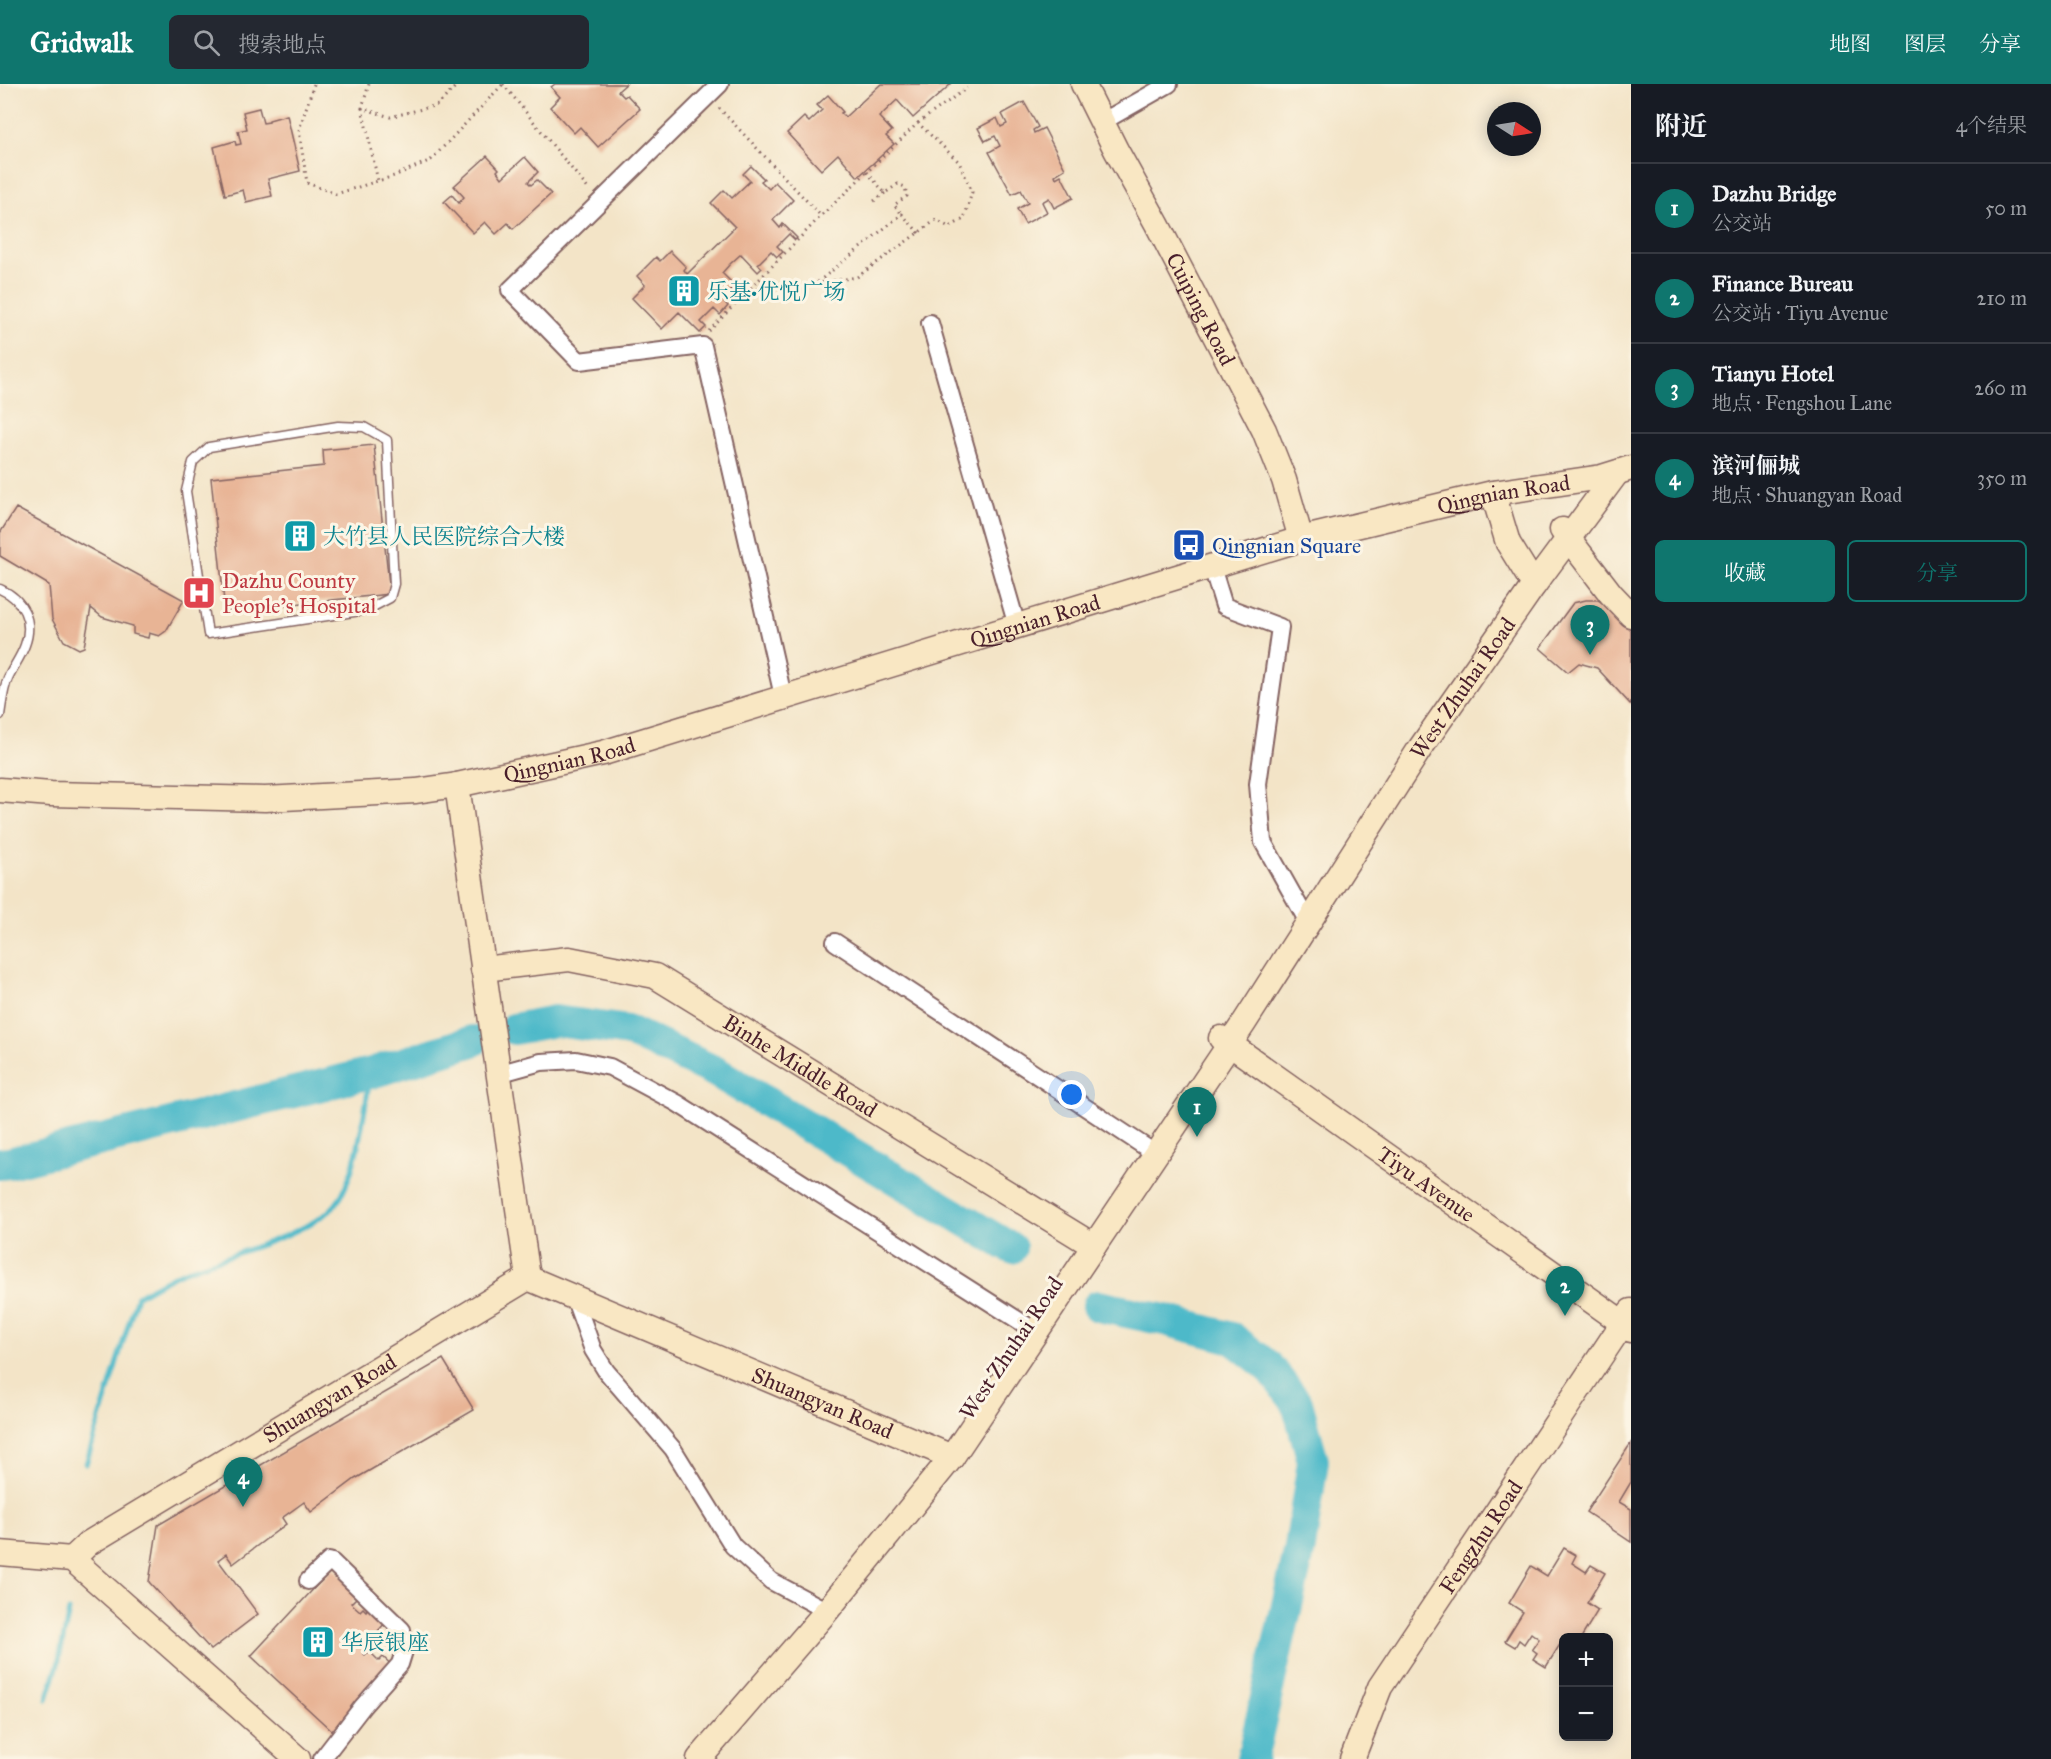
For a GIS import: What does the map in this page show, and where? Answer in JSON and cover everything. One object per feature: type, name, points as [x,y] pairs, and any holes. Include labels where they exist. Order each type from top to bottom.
[{"type":"street","name":"Cuiping Road","points":[[1083,84],[1264,430],[1284,480],[1301,539]]},
{"type":"street","points":[[1102,122],[1169,84]]},
{"type":"street","points":[[714,90],[510,290],[579,361],[703,346],[783,696]]},
{"type":"street","points":[[930,323],[1017,626]]},
{"type":"street","name":"Qingnian Road","points":[[0,790],[51,794],[266,800],[416,791],[457,785],[603,753],[1301,539],[1493,493],[1616,473]]},
{"type":"street","name":"West Zhuhai Road","points":[[699,1759],[947,1455],[1226,1040],[1305,917],[1413,739],[1566,534],[1616,473]]},
{"type":"street","points":[[1493,493],[1508,543],[1531,580]]},
{"type":"street","points":[[1566,534],[1611,594],[1631,615]]},
{"type":"street","points":[[1212,567],[1224,606],[1280,627],[1258,784],[1263,842],[1305,917]]},
{"type":"street","points":[[457,785],[528,1278]]},
{"type":"street","points":[[835,942],[1152,1151]]},
{"type":"street","name":"Binhe Middle Road","points":[[483,969],[569,959],[655,976],[1089,1244]]},
{"type":"street","name":"Tiyu Avenue","points":[[1226,1040],[1628,1322]]},
{"type":"street","points":[[498,1074],[553,1061],[576,1060],[610,1067],[677,1103],[1031,1328]]},
{"type":"street","name":"Shuangyan Road","points":[[72,1559],[89,1543],[528,1278],[947,1455]]},
{"type":"street","points":[[574,1297],[593,1350],[606,1371],[673,1449],[733,1546],[771,1581],[821,1609]]},
{"type":"street","name":"Fengzhu Road","points":[[1352,1759],[1380,1687],[1628,1322]]},
{"type":"street","points":[[0,1553],[72,1559],[298,1759]]},
{"type":"street","points":[[308,1581],[329,1561],[332,1562],[402,1630],[404,1640],[404,1651],[400,1664],[363,1706],[322,1759]]},
{"type":"street","name":"West Zhuhai Road","points":[[686,1759],[821,1609]]},
{"type":"lane","points":[[338,426],[364,427],[387,441],[394,584],[390,598],[367,610],[207,634],[186,491],[193,462],[209,447],[338,426]]},
{"type":"lane","points":[[0,588],[13,596],[25,610],[29,628],[25,645],[7,680],[0,715]]},
{"type":"path","points":[[315,84],[299,130],[307,183],[336,194],[432,160],[503,84],[600,203]]},
{"type":"path","points":[[369,84],[362,108],[378,181]]},
{"type":"path","points":[[362,108],[390,117],[438,105],[458,84]]},
{"type":"path","points":[[493,84],[497,89]]},
{"type":"path","points":[[709,331],[821,216],[918,123],[967,88]]},
{"type":"path","points":[[714,90],[821,216]]},
{"type":"path","points":[[751,288],[769,291],[857,278],[936,220],[949,227],[964,219],[972,192],[959,162],[918,123]]},
{"type":"path","points":[[867,172],[885,193]]},
{"type":"path","points":[[874,201],[898,184],[905,187],[907,196],[894,205],[918,233]]},
{"type":"path","points":[[816,284],[902,214]]},
{"type":"building","points":[[555,84],[626,84],[618,91],[624,97],[627,95],[640,109],[598,147],[580,127],[574,133],[550,107],[560,97],[551,87]]},
{"type":"building","points":[[881,84],[951,84],[913,118],[897,100],[879,117],[892,131],[886,136],[894,144],[858,177],[838,154],[821,170],[787,133],[804,117],[809,122],[822,110],[817,105],[828,95],[845,117]]},
{"type":"building","points":[[1024,102],[1038,127],[1033,130],[1034,133],[1044,128],[1065,169],[1055,175],[1056,178],[1061,175],[1073,198],[1054,208],[1049,198],[1042,202],[1047,212],[1025,224],[1017,209],[1028,203],[1021,190],[1012,194],[989,152],[1000,146],[995,136],[985,141],[978,128],[997,118],[1001,127],[1007,124],[1002,114]]},
{"type":"building","points":[[259,108],[263,123],[287,115],[300,171],[268,179],[272,196],[246,202],[243,190],[225,195],[214,147],[235,141],[236,145],[241,144],[238,131],[247,129],[243,112]]},
{"type":"building","points":[[487,156],[499,169],[497,171],[502,178],[525,157],[538,172],[528,182],[531,185],[537,180],[551,194],[513,229],[508,223],[496,234],[485,222],[473,233],[444,202],[452,195],[459,203],[464,197],[454,186]]},
{"type":"building","points":[[751,166],[764,179],[761,181],[769,189],[775,182],[793,200],[773,220],[780,228],[783,224],[797,238],[795,240],[789,234],[777,246],[783,252],[777,257],[771,251],[758,264],[762,268],[758,272],[741,254],[730,264],[722,273],[742,293],[738,297],[731,289],[722,299],[728,306],[720,315],[714,309],[701,322],[706,327],[700,333],[679,312],[662,329],[632,298],[645,285],[637,276],[656,257],[660,261],[670,251],[686,267],[684,270],[687,274],[735,227],[711,203],[724,190],[732,198],[750,181],[743,174]]},
{"type":"building","name":"大竹县人民医院综合大楼","points":[[374,445],[390,594],[225,611],[211,478],[324,466],[323,450]]},
{"type":"building","points":[[16,508],[184,600],[166,631],[159,636],[149,633],[148,638],[133,634],[133,626],[102,617],[91,608],[84,647],[79,649],[64,641],[52,619],[49,585],[0,556],[0,533]]},
{"type":"building","points":[[1598,600],[1609,606],[1631,630],[1631,705],[1597,668],[1579,663],[1568,672],[1540,648],[1573,603]]},
{"type":"building","points":[[443,1359],[474,1410],[355,1479],[311,1512],[304,1502],[282,1518],[286,1524],[233,1564],[226,1554],[218,1560],[258,1614],[211,1650],[149,1582],[158,1525]]},
{"type":"building","points":[[1631,1443],[1631,1482],[1619,1502],[1631,1509],[1631,1542],[1586,1512]]},
{"type":"building","points":[[1564,1548],[1576,1555],[1572,1563],[1586,1572],[1591,1565],[1605,1573],[1587,1603],[1598,1610],[1584,1633],[1559,1633],[1559,1646],[1546,1667],[1533,1659],[1537,1653],[1532,1649],[1539,1639],[1531,1633],[1524,1644],[1519,1640],[1515,1647],[1505,1641],[1523,1612],[1509,1603],[1531,1566],[1547,1576]]},
{"type":"building","name":"华辰银座","points":[[333,1568],[360,1594],[351,1603],[360,1611],[363,1608],[366,1611],[368,1608],[385,1623],[378,1631],[381,1634],[363,1653],[365,1655],[369,1651],[379,1661],[383,1657],[395,1668],[334,1733],[251,1656]]},
{"type":"waterway","points":[[514,1029],[555,1021],[629,1031],[716,1072],[1011,1248]]},
{"type":"waterway","points":[[0,1164],[371,1073],[473,1041]]},
{"type":"waterway","points":[[86,1464],[137,1296],[182,1272],[289,1234],[327,1213],[338,1201],[351,1174],[371,1073]]},
{"type":"waterway","points":[[1098,1306],[1165,1320],[1232,1338],[1268,1366],[1297,1403],[1313,1461],[1300,1548],[1252,1759]]},
{"type":"waterway","points":[[47,1699],[58,1664],[69,1611]]},
{"type":"place","name":"乐基•优悦广场","points":[[684,291]]},
{"type":"place","name":"大竹县人民医院综合大楼","points":[[300,536]]},
{"type":"place","name":"Qingnian Square","points":[[1189,545]]},
{"type":"place","name":"Dazhu County People's Hospital","points":[[199,593]]},
{"type":"place","name":"Tianyu Hotel","points":[[1590,655]]},
{"type":"place","name":"Dazhu Bridge","points":[[1197,1137]]},
{"type":"place","name":"Finance Bureau","points":[[1565,1316]]},
{"type":"place","name":"滨河俪城","points":[[243,1507]]},
{"type":"place","name":"华辰银座","points":[[318,1642]]}]
